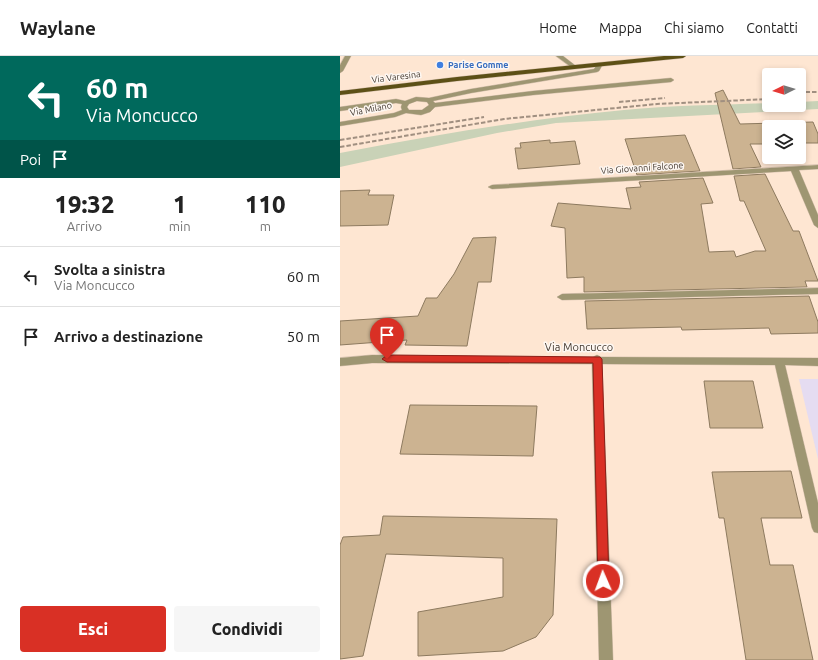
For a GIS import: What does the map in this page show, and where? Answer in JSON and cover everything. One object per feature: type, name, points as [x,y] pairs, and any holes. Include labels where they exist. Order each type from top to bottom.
[{"type":"main road","name":"Via Varesina","points":[[340,93],[573,66],[683,56]]},
{"type":"street","points":[[340,71],[348,56]]},
{"type":"street","points":[[559,56],[573,66]]},
{"type":"street","points":[[431,103],[479,88],[570,76],[597,70],[600,64]]},
{"type":"street","points":[[431,103],[671,80]]},
{"type":"street","name":"Via Milano","points":[[340,109],[396,101],[406,107],[418,114],[431,109],[431,103],[416,99],[406,107],[395,115],[340,124]]},
{"type":"street","name":"Via Giovanni Falcone","points":[[492,187],[818,166]]},
{"type":"street","points":[[794,168],[818,225]]},
{"type":"street","points":[[562,297],[818,291]]},
{"type":"street","name":"Via Moncucco","points":[[340,362],[372,359],[597,359],[818,362]]},
{"type":"street","points":[[597,359],[606,660]]},
{"type":"street","points":[[779,361],[818,528]]},
{"type":"shaded area","points":[[799,379],[818,379],[818,459]]},
{"type":"green space","points":[[818,101],[818,109],[806,110],[806,102]]},
{"type":"green space","points":[[762,103],[762,112],[556,123],[497,133],[340,167],[340,153],[517,123],[642,108]]},
{"type":"building","points":[[723,90],[740,124],[762,123],[762,144],[750,144],[761,167],[733,169],[715,93]]},
{"type":"building","points":[[806,122],[813,122],[818,134],[818,143],[806,143]]},
{"type":"building","points":[[685,135],[700,171],[637,175],[625,139]]},
{"type":"building","points":[[550,140],[550,143],[575,141],[580,164],[518,169],[515,148],[521,148],[520,143]]},
{"type":"building","points":[[765,174],[793,231],[799,231],[818,281],[805,281],[807,287],[584,292],[584,277],[567,278],[565,228],[551,226],[558,203],[631,209],[626,188],[641,187],[639,182],[703,178],[713,203],[701,204],[709,252],[734,251],[736,257],[755,251],[766,251],[744,201],[740,201],[734,176]]},
{"type":"building","points":[[370,190],[368,195],[394,195],[388,225],[340,226],[340,191]]},
{"type":"building","points":[[496,237],[491,282],[478,282],[467,346],[405,345],[407,340],[340,345],[340,321],[418,316],[426,298],[437,298],[454,274],[473,238]]},
{"type":"building","points":[[809,296],[818,322],[818,333],[771,334],[769,328],[682,330],[681,327],[587,329],[585,301]]},
{"type":"building","points":[[704,381],[753,381],[763,428],[710,428]]},
{"type":"building","points":[[410,405],[537,406],[533,456],[400,454]]},
{"type":"building","points":[[791,471],[802,518],[761,518],[770,565],[793,565],[813,660],[746,660],[724,518],[719,518],[712,472]]},
{"type":"building","points":[[383,516],[557,519],[553,615],[536,637],[503,651],[418,656],[418,612],[503,597],[503,558],[386,554],[363,656],[340,659],[340,545],[343,537],[380,535]]},
{"type":"railway","points":[[806,92],[818,92]]},
{"type":"railway","points":[[619,102],[665,98]]},
{"type":"railway","points":[[340,147],[504,119],[657,104],[762,99]]},
{"type":"railway","points":[[340,140],[484,117]]},
{"type":"place","name":"Parise Gomme","points":[[440,65]]},
{"type":"route","points":[[387,359],[597,359],[603,581]]}]
